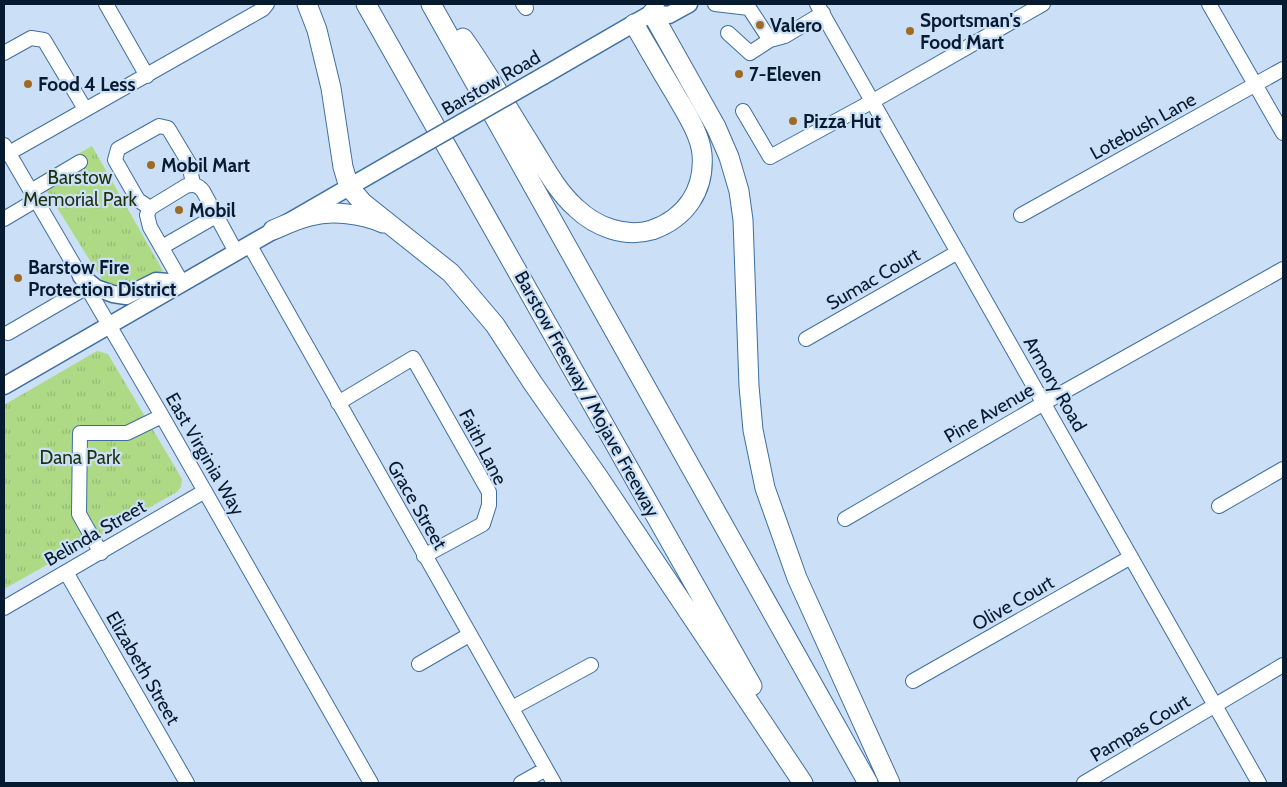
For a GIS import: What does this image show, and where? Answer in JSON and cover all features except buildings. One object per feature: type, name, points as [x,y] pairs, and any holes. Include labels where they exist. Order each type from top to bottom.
[{"type":"highway","points":[[307,4],[317,30],[331,88],[343,166],[349,187],[363,203],[451,273],[495,325],[805,783]]},
{"type":"highway","name":"Barstow Freeway / Mojave Freeway","points":[[366,4],[805,783]]},
{"type":"highway","points":[[431,4],[868,783]]},
{"type":"highway","points":[[440,4],[561,192],[590,219],[606,228],[624,233],[643,233],[679,216],[692,200],[701,180],[702,153],[693,126],[634,24]]},
{"type":"highway","points":[[654,8],[716,127],[740,190],[743,220],[749,386],[757,453],[770,506],[797,578],[890,783]]},
{"type":"highway","points":[[273,230],[302,218],[325,214],[362,217],[398,230]]},
{"type":"main road","name":"Barstow Road","points":[[4,386],[634,24],[654,8],[669,15],[689,4]]},
{"type":"main road","points":[[84,281],[96,288],[126,296],[156,281],[182,283]]},
{"type":"street","points":[[106,4],[148,76]]},
{"type":"street","points":[[8,158],[85,110],[148,76],[263,9],[267,4]]},
{"type":"street","points":[[714,4],[749,8],[770,40]]},
{"type":"street","points":[[743,111],[770,157],[1043,4]]},
{"type":"street","points":[[1209,4],[1283,133]]},
{"type":"street","points":[[728,33],[750,53],[770,40],[785,36],[820,8]]},
{"type":"street","name":"Armory Road","points":[[820,8],[1259,783]]},
{"type":"street","points":[[4,54],[31,38],[44,40],[85,110]]},
{"type":"street","name":"Lotebush Lane","points":[[1021,216],[1283,68]]},
{"type":"street","points":[[150,208],[138,200],[115,160],[118,149],[159,126],[168,128],[189,163],[193,184],[186,186],[150,208],[147,215],[148,221],[182,283]]},
{"type":"street","name":"East Virginia Way","points":[[8,158],[33,195],[84,281],[371,783]]},
{"type":"street","points":[[4,218],[80,162]]},
{"type":"street","name":"Grace Street","points":[[193,184],[203,191],[216,216],[242,248],[338,403],[554,783]]},
{"type":"street","points":[[162,247],[216,216]]},
{"type":"street","name":"Sumac Court","points":[[806,339],[958,252]]},
{"type":"street","name":"Pine Avenue","points":[[844,519],[1044,403],[1283,269]]},
{"type":"street","points":[[8,333],[84,281]]},
{"type":"street","name":"Faith Lane","points":[[338,403],[413,358],[489,492],[489,505],[483,524],[424,556]]},
{"type":"street","points":[[101,553],[79,514],[80,433],[127,433],[162,416]]},
{"type":"street","points":[[1220,506],[1283,469]]},
{"type":"street","name":"Belinda Street","points":[[4,608],[101,553],[204,491]]},
{"type":"street","name":"Olive Court","points":[[914,681],[1131,557]]},
{"type":"street","name":"Elizabeth Street","points":[[66,572],[187,783]]},
{"type":"street","points":[[419,664],[469,635]]},
{"type":"street","points":[[512,708],[591,665]]},
{"type":"street","name":"Pampas Court","points":[[1084,783],[1283,665]]},
{"type":"street","points":[[521,783],[546,769]]},
{"type":"green space","name":"Barstow Memorial Park","points":[[92,146],[163,271],[121,292],[102,280],[38,177]]},
{"type":"green space","name":"Dana Park","points":[[97,351],[108,354],[182,479],[181,487],[177,492],[4,589],[4,405]]},
{"type":"place","name":"Valero","points":[[760,25]]},
{"type":"place","name":"Sportsman's Food Mart","points":[[910,31]]},
{"type":"place","name":"7-Eleven","points":[[739,74]]},
{"type":"place","name":"Food 4 Less","points":[[28,84]]},
{"type":"place","name":"Pizza Hut","points":[[793,121]]},
{"type":"place","name":"Mobil Mart","points":[[151,165]]},
{"type":"place","name":"Mobil","points":[[179,210]]},
{"type":"place","name":"Barstow Fire Protection District","points":[[18,278]]}]
